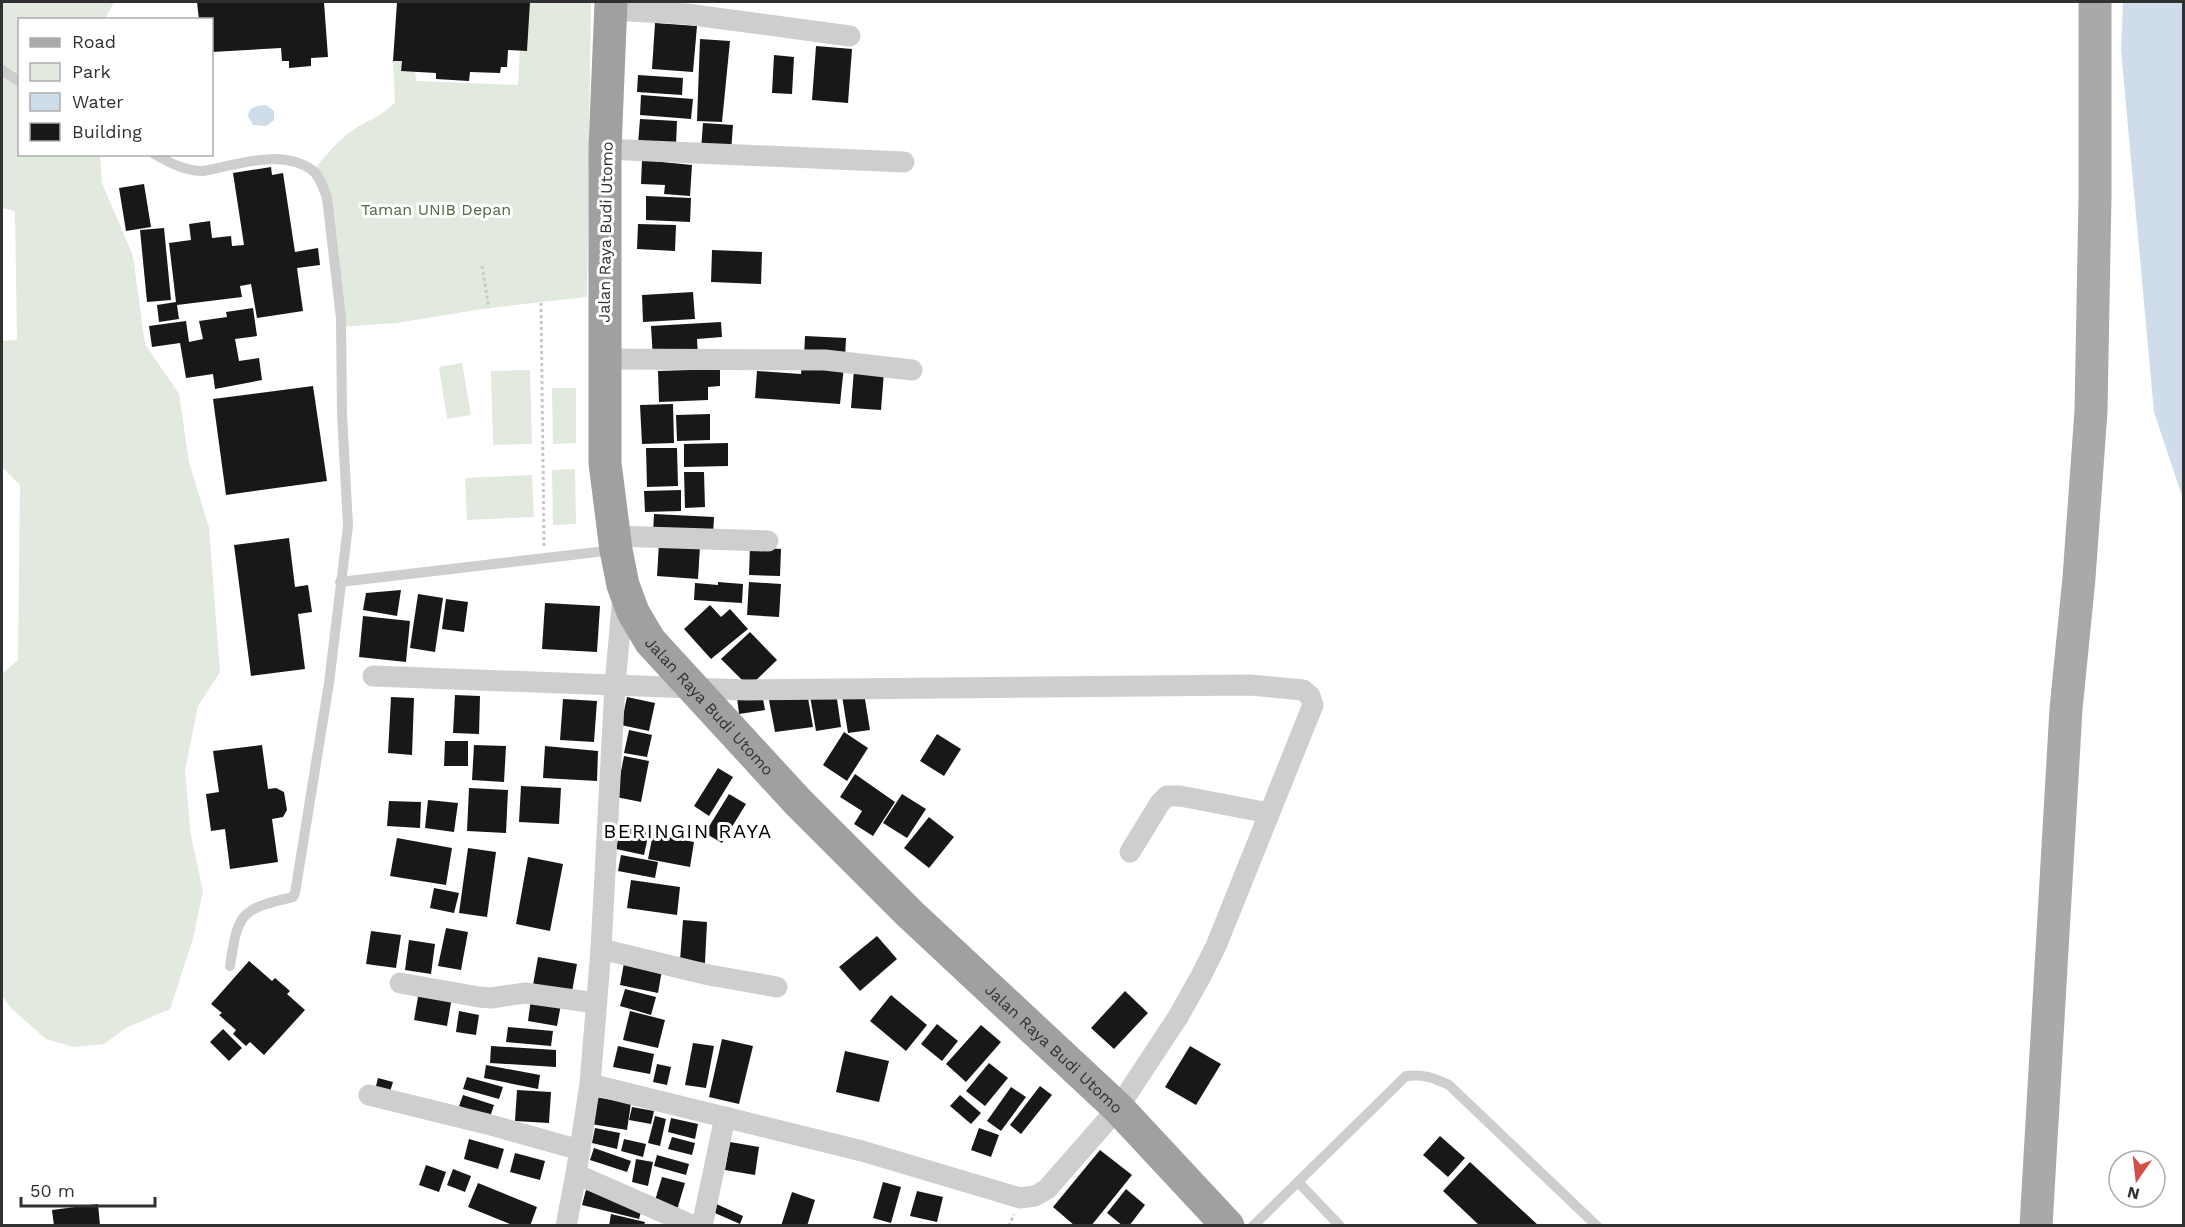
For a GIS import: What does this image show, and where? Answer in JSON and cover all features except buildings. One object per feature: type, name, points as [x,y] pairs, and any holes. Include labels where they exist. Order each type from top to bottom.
[{"type":"highway","name":"Jalan Raya Budi Utomo","points":[[611,6],[605,150],[605,463],[615,543],[623,585],[633,612],[650,641],[798,802],[894,898],[1118,1108],[1228,1226]]},
{"type":"main road","points":[[2036,1226],[2066,709],[2079,578],[2091,411],[2095,196],[2095,2]]},
{"type":"street","points":[[611,6],[850,36]]},
{"type":"street","points":[[605,150],[904,162]]},
{"type":"street","points":[[604,359],[825,360],[912,369]]},
{"type":"street","points":[[615,543],[768,541]]},
{"type":"street","points":[[566,1226],[590,1084],[601,949],[615,685],[623,585]]},
{"type":"street","points":[[373,676],[746,690],[1250,685],[1303,690],[1310,696],[1313,705],[1216,946],[1201,976],[1178,1017],[1118,1108],[1047,1189],[1035,1197],[1020,1198],[862,1151],[590,1084]]},
{"type":"street","points":[[1130,852],[1160,803],[1167,796],[1180,796],[1269,813]]},
{"type":"street","points":[[601,949],[709,975],[777,987]]},
{"type":"street","points":[[400,983],[479,997],[491,998],[525,993],[596,1003]]},
{"type":"street","points":[[369,1095],[580,1150]]},
{"type":"street","points":[[702,1226],[725,1117]]},
{"type":"street","points":[[576,1174],[694,1226]]},
{"type":"lane","points":[[2,70],[18,81]]},
{"type":"lane","points":[[157,156],[174,166],[193,171],[267,158],[293,162],[313,171],[327,198],[341,318],[342,414],[348,526],[329,683],[295,893],[293,897],[261,905],[243,915],[234,939],[230,966]]},
{"type":"lane","points":[[340,582],[544,556],[615,543]]},
{"type":"lane","points":[[1253,1226],[1406,1076],[1420,1074],[1449,1085],[1597,1226]]},
{"type":"lane","points":[[1298,1182],[1340,1226]]},
{"type":"path","points":[[482,266],[489,308]]},
{"type":"path","points":[[541,303],[544,556]]},
{"type":"green space","points":[[2,2],[114,2],[106,18],[18,18],[18,156],[100,156],[102,183],[133,256],[145,344],[179,394],[189,462],[209,528],[220,672],[198,706],[185,771],[191,836],[203,891],[193,939],[170,1009],[126,1028],[104,1044],[73,1047],[46,1039],[12,1009],[2,996],[2,674],[18,660],[20,485],[2,467],[2,341],[17,340],[15,211],[2,208]]},
{"type":"green space","name":"Taman UNIB Depan","points":[[530,2],[591,2],[587,297],[489,308],[396,323],[341,327],[327,198],[313,171],[347,134],[380,115],[395,102],[393,61],[402,61],[401,71],[415,71],[416,81],[518,85],[520,51],[527,51]]},
{"type":"green space","points":[[462,363],[471,415],[447,419],[439,367]]},
{"type":"green space","points":[[530,370],[532,444],[493,445],[491,371]]},
{"type":"green space","points":[[552,388],[576,388],[576,443],[553,444]]},
{"type":"green space","points":[[575,469],[576,524],[553,525],[552,470]]},
{"type":"green space","points":[[532,475],[534,517],[467,520],[465,478]]},
{"type":"water","points":[[2123,2],[2183,2],[2183,499],[2154,412],[2121,50]]},
{"type":"water","points":[[266,105],[274,111],[274,120],[266,126],[253,125],[248,116],[250,110]]},
{"type":"district","name":"BERINGIN RAYA","points":[[688,831]]}]
